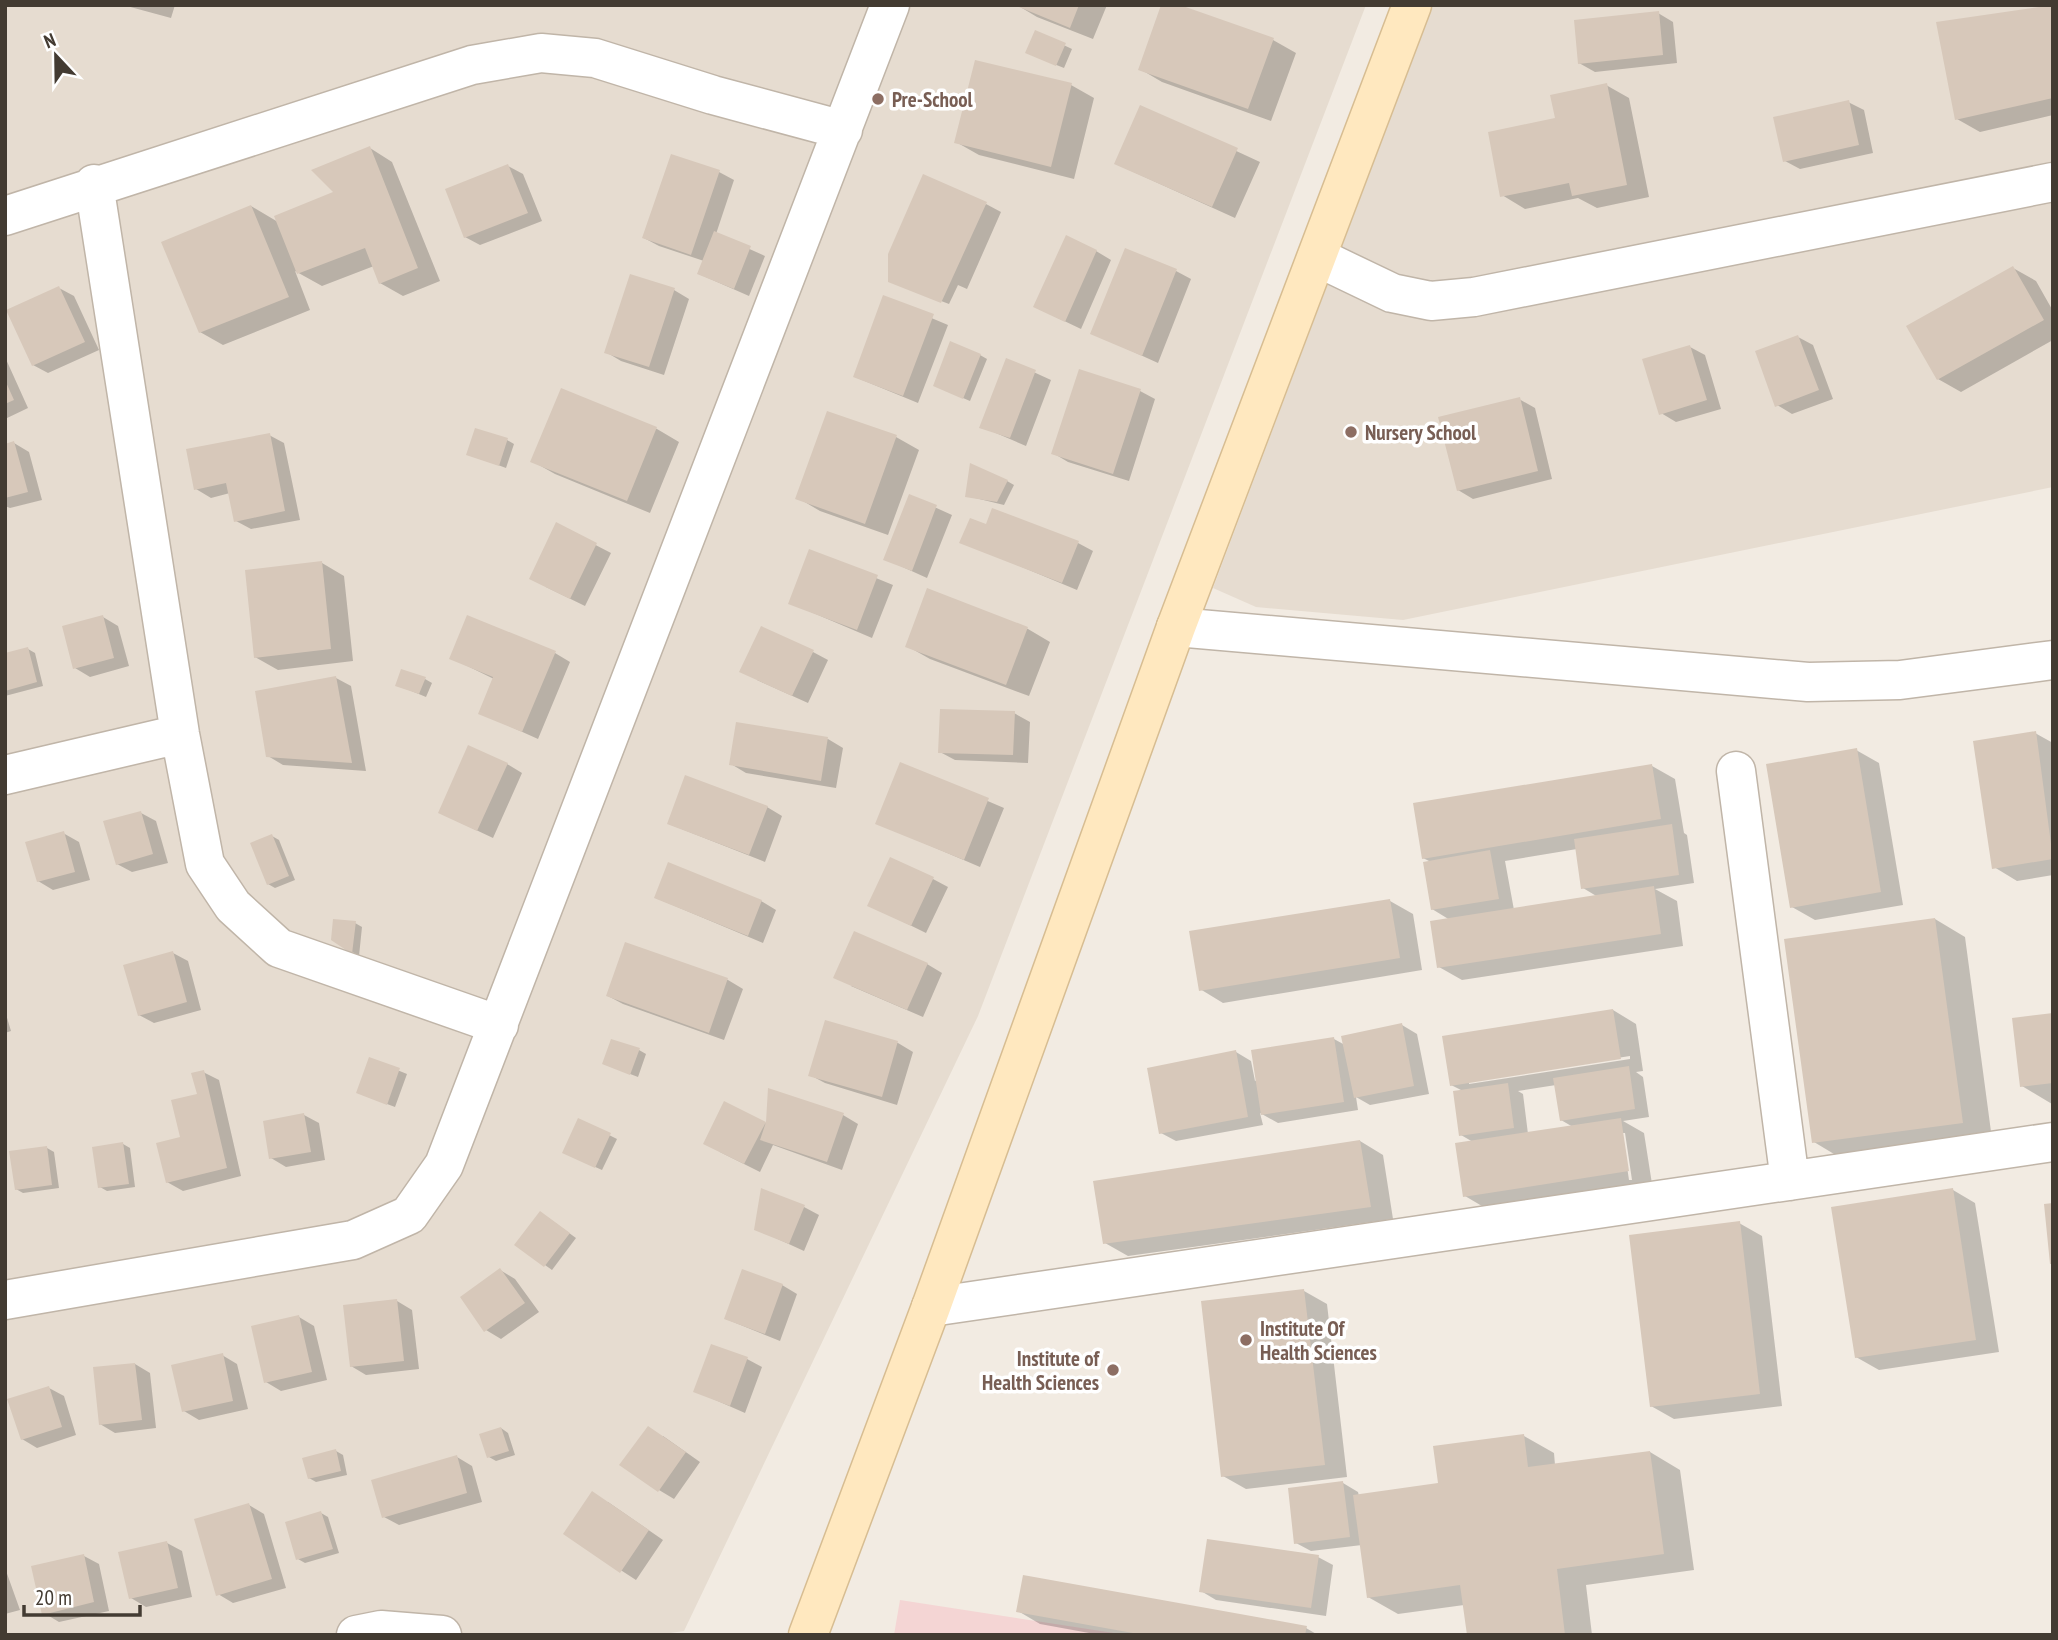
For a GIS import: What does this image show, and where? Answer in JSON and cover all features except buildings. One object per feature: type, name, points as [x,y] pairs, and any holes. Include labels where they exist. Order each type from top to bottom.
[{"type":"main road","points":[[808,1635],[931,1307],[1176,627],[1412,5]]},
{"type":"street","points":[[5,1300],[353,1240],[409,1215],[444,1165],[890,5]]},
{"type":"street","points":[[5,216],[94,184],[472,65],[541,53],[595,58],[713,95],[843,130]]},
{"type":"street","points":[[1317,257],[1392,293],[1431,300],[1474,297],[2053,182]]},
{"type":"street","points":[[94,184],[180,734],[205,864],[233,906],[279,948],[499,1025]]},
{"type":"street","points":[[1176,627],[1808,682],[1900,680],[2053,660]]},
{"type":"street","points":[[5,775],[180,734]]},
{"type":"street","points":[[1736,771],[1790,1181]]},
{"type":"street","points":[[931,1307],[2053,1142]]},
{"type":"street","points":[[356,1635],[381,1630],[442,1635]]},
{"type":"shaded area","points":[[5,5],[1366,5],[978,1016],[684,1631],[657,1635],[5,1635]]},
{"type":"shaded area","points":[[1433,5],[2053,5],[2053,487],[1403,620],[1256,607],[1213,588]]},
{"type":"shaded area","points":[[900,1600],[1127,1635],[894,1635]]},
{"type":"place","name":"Pre-School","points":[[878,99]]},
{"type":"place","name":"Nursery School","points":[[1351,432]]},
{"type":"place","name":"Institute Of Health Sciences","points":[[1246,1340]]},
{"type":"place","name":"Institute of Health Sciences","points":[[1113,1370]]}]
